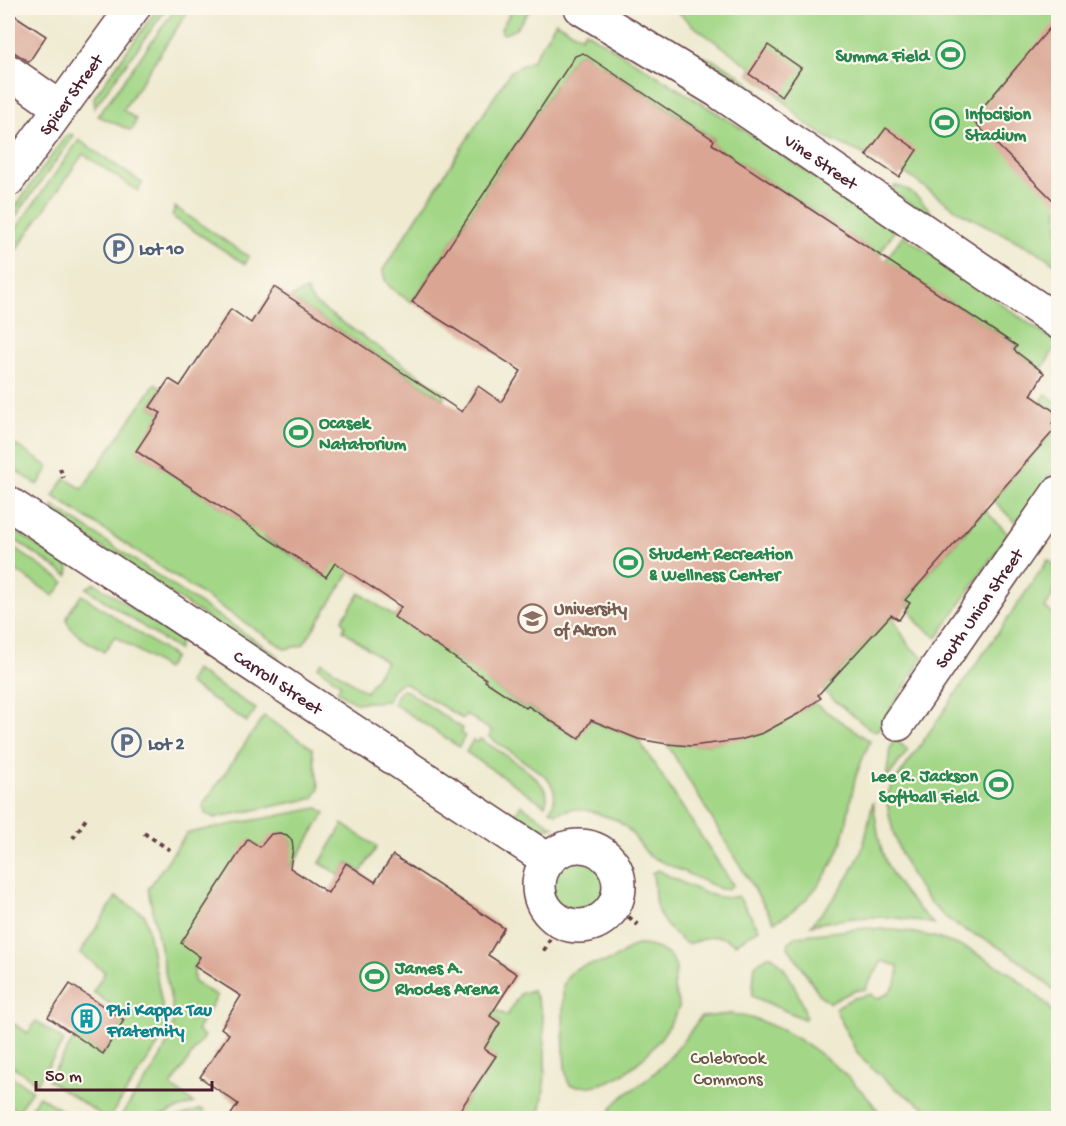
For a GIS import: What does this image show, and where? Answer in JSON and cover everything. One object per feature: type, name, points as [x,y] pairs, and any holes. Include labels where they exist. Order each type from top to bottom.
[{"type":"street","name":"Spicer Street","points":[[8,180],[133,8]]},
{"type":"street","name":"Vine Street","points":[[581,8],[718,91],[1059,322]]},
{"type":"street","points":[[8,71],[59,107]]},
{"type":"street","name":"South Union Street","points":[[898,724],[1059,493]]},
{"type":"street","name":"Carroll Street","points":[[8,503],[548,860]]},
{"type":"street","points":[[583,845],[607,856],[620,880],[620,893],[627,915],[607,916],[592,924],[575,926],[559,921],[546,908],[539,889],[542,869],[548,860],[570,846],[583,845]]},
{"type":"path","points":[[60,468],[63,478]]},
{"type":"path","points":[[73,838],[88,816]]},
{"type":"path","points":[[144,833],[170,850]]},
{"type":"path","points":[[544,951],[559,921]]},
{"type":"green space","points":[[158,8],[167,8],[94,108],[94,97]]},
{"type":"green space","points":[[176,8],[190,8],[123,110],[136,119],[133,129],[130,130],[98,116]]},
{"type":"green space","points":[[502,8],[531,8],[516,29],[505,34],[501,29],[510,13]]},
{"type":"green space","name":"Infocision Stadium","points":[[674,8],[1058,8],[1058,266],[1038,252],[960,212],[903,172],[826,137],[806,124],[773,90],[749,74],[752,68],[692,25]]},
{"type":"green space","points":[[556,22],[581,37],[585,31],[730,121],[895,230],[879,255],[712,144],[714,139],[602,65],[600,68],[587,60],[588,56],[583,53],[575,56],[412,302],[397,293],[386,281],[383,270],[511,71],[532,61]]},
{"type":"green space","points":[[687,51],[714,60],[736,73],[756,90],[774,113],[684,60]]},
{"type":"green space","points":[[71,134],[74,136],[8,227],[8,217],[65,137]]},
{"type":"green space","points":[[79,140],[142,183],[138,191],[83,154],[8,262],[8,240]]},
{"type":"green space","points":[[894,186],[912,193],[924,203],[936,220],[891,192]]},
{"type":"green space","points":[[175,207],[249,257],[245,264],[172,216]]},
{"type":"green space","points":[[903,235],[1058,344],[1041,370],[1014,350],[1017,346],[886,260]]},
{"type":"green space","points":[[306,290],[313,302],[446,394],[443,399],[290,298]]},
{"type":"green space","points":[[155,384],[162,389],[150,407],[161,413],[137,451],[252,528],[290,498],[265,538],[325,577],[342,551],[357,561],[303,645],[285,649],[53,496],[65,478],[82,489]]},
{"type":"green space","points":[[1046,394],[1058,403],[1058,414],[1041,402]]},
{"type":"green space","points":[[1058,414],[1058,464],[1016,523],[993,500],[1057,427],[1052,424]]},
{"type":"green space","points":[[16,445],[49,467],[38,485],[8,465],[8,458]]},
{"type":"green space","points":[[53,506],[277,655],[281,667],[53,515]]},
{"type":"green space","points":[[985,510],[1008,534],[937,638],[918,623],[908,606],[910,603],[905,600]]},
{"type":"green space","points":[[8,526],[69,567],[68,576],[8,535]]},
{"type":"green space","points":[[8,544],[64,582],[54,596],[8,565]]},
{"type":"green space","name":"Lee R. Jackson Softball Field","points":[[1048,560],[1058,568],[1055,589],[1045,608],[1056,616],[1058,613],[1058,995],[1022,963],[992,943],[956,925],[928,899],[907,868],[899,850],[886,795]]},
{"type":"green space","points":[[95,583],[180,640],[178,650],[86,588]]},
{"type":"green space","points":[[360,593],[464,664],[490,674],[486,681],[525,708],[528,706],[578,739],[591,720],[638,739],[733,885],[727,889],[721,889],[649,856],[630,831],[617,820],[587,810],[571,809],[556,813],[550,810],[554,801],[554,792],[545,776],[489,737],[492,731],[466,714],[463,719],[403,682],[393,690],[388,701],[355,703],[337,691],[341,684],[318,667],[322,662],[366,692],[386,662],[343,630],[345,626],[342,620]]},
{"type":"green space","points":[[82,595],[174,657],[166,669],[115,636],[104,652],[77,634],[69,625],[67,617]]},
{"type":"green space","points":[[891,615],[909,646],[923,657],[878,730],[872,731],[822,690]]},
{"type":"green space","points":[[195,670],[256,709],[247,722],[188,683]]},
{"type":"green space","points":[[402,690],[407,691],[463,729],[461,733],[465,736],[459,747],[394,704],[396,696]]},
{"type":"green space","points":[[814,703],[870,741],[856,776],[841,844],[828,871],[809,896],[774,922],[667,744],[707,744],[744,737],[780,723]]},
{"type":"green space","points":[[264,716],[312,748],[319,788],[314,798],[214,818],[205,813],[203,805]]},
{"type":"green space","points":[[480,739],[517,763],[542,785],[547,798],[545,805],[466,752],[473,740],[477,743]]},
{"type":"green space","points":[[895,739],[908,750],[886,780],[890,749]]},
{"type":"green space","points":[[873,802],[880,844],[888,867],[905,893],[934,924],[872,917],[811,925],[851,873],[865,840]]},
{"type":"green space","points":[[521,805],[554,827],[532,831],[512,818]]},
{"type":"green space","points":[[318,808],[325,813],[291,868],[285,864],[292,850],[292,842],[286,835],[280,833],[261,848],[249,840],[201,956],[194,966],[194,982],[217,996],[197,1031],[204,1036],[171,1086],[194,1103],[154,1118],[121,1118],[162,1055],[172,1029],[174,1015],[148,889],[187,833]]},
{"type":"green space","points":[[343,824],[377,847],[361,872],[347,863],[339,875],[320,863]]},
{"type":"green space","points":[[578,859],[589,861],[602,872],[607,888],[605,899],[594,912],[578,917],[567,915],[554,904],[549,888],[551,877],[562,864]]},
{"type":"green space","points":[[657,870],[708,894],[729,898],[738,896],[759,929],[735,944],[722,937],[716,937],[687,944],[670,930],[658,912],[652,873]]},
{"type":"green space","points":[[116,897],[145,915],[166,1026],[158,1045],[109,1118],[106,1118],[48,1080],[76,1036],[103,1054],[124,1020],[117,1015],[117,1009],[93,992],[105,972],[80,953]]},
{"type":"green space","points":[[866,928],[905,931],[934,937],[969,949],[1010,973],[1048,1005],[1058,1022],[1058,1099],[1046,1117],[947,1118],[934,1113],[896,1089],[865,1062],[856,1051],[835,1008],[851,999],[871,994],[876,999],[887,994],[896,983],[898,966],[882,961],[866,987],[867,989],[853,991],[830,1003],[820,995],[788,947],[789,942],[797,936]]},
{"type":"green space","points":[[637,945],[661,950],[671,958],[676,969],[674,988],[679,1007],[661,1037],[636,1064],[621,1075],[605,1083],[588,1086],[570,1085],[564,1054],[563,986],[574,970],[612,960]]},
{"type":"green space","points":[[768,956],[778,961],[788,975],[801,1001],[806,1017],[804,1019],[752,996],[755,965]]},
{"type":"green space","points":[[532,990],[540,1007],[545,1047],[543,1094],[538,1118],[454,1118],[496,1057],[484,1049],[500,1023],[490,1016],[494,1009],[507,1016],[520,994]]},
{"type":"green space","name":"Colebrook Commons","points":[[731,1014],[775,1027],[817,1052],[854,1084],[884,1118],[608,1118],[617,1101],[662,1066],[701,1017]]},
{"type":"green space","points":[[36,1021],[64,1041],[37,1083],[8,1063],[8,1033],[14,1024],[28,1033]]},
{"type":"green space","points":[[8,1074],[32,1090],[18,1111],[8,1104]]},
{"type":"green space","points":[[39,1096],[73,1118],[25,1116]]},
{"type":"green space","points":[[202,1109],[205,1111],[199,1118],[174,1118]]},
{"type":"building","points":[[8,11],[46,36],[29,62],[8,48]]},
{"type":"building","points":[[1059,17],[1059,206],[972,120]]},
{"type":"building","points":[[768,45],[801,68],[782,96],[749,74]]},
{"type":"building","points":[[583,53],[714,140],[712,144],[1017,346],[1014,350],[1044,373],[1031,395],[1058,414],[1052,424],[1057,427],[905,600],[910,603],[899,620],[891,615],[818,695],[821,698],[798,714],[763,733],[740,740],[691,746],[667,744],[638,739],[591,720],[579,739],[485,681],[486,679],[394,617],[401,607],[335,563],[326,577],[136,451],[161,413],[150,407],[169,379],[180,386],[231,309],[251,323],[274,287],[462,412],[478,386],[501,402],[521,371],[412,302],[575,56]]},
{"type":"building","points":[[886,128],[917,150],[899,177],[866,155]]},
{"type":"building","name":"James A. Rhodes Arena","points":[[280,833],[292,840],[290,868],[328,893],[346,863],[375,882],[393,855],[504,928],[488,955],[517,974],[490,1016],[500,1023],[484,1049],[496,1056],[454,1119],[228,1119],[238,1104],[200,1077],[229,1034],[221,1028],[241,996],[194,966],[200,957],[181,943],[248,839],[260,847],[271,834]]},
{"type":"building","name":"Phi Kappa Tau Fraternity","points":[[70,984],[124,1020],[103,1054],[48,1017]]},
{"type":"place","name":"Summa Field","points":[[950,55]]},
{"type":"place","name":"Infocision Stadium","points":[[944,123]]},
{"type":"place","name":"Lot 10","points":[[118,248]]},
{"type":"place","name":"Ocasek Natatorium","points":[[298,432]]},
{"type":"place","name":"Student Recreation & Wellness Center","points":[[628,563]]},
{"type":"place","name":"University of Akron","points":[[533,618]]},
{"type":"place","name":"Lot 2","points":[[127,743]]},
{"type":"place","name":"Lee R. Jackson Softball Field","points":[[999,785]]},
{"type":"place","name":"James A. Rhodes Arena","points":[[374,977]]},
{"type":"place","name":"Phi Kappa Tau Fraternity","points":[[86,1019]]}]
